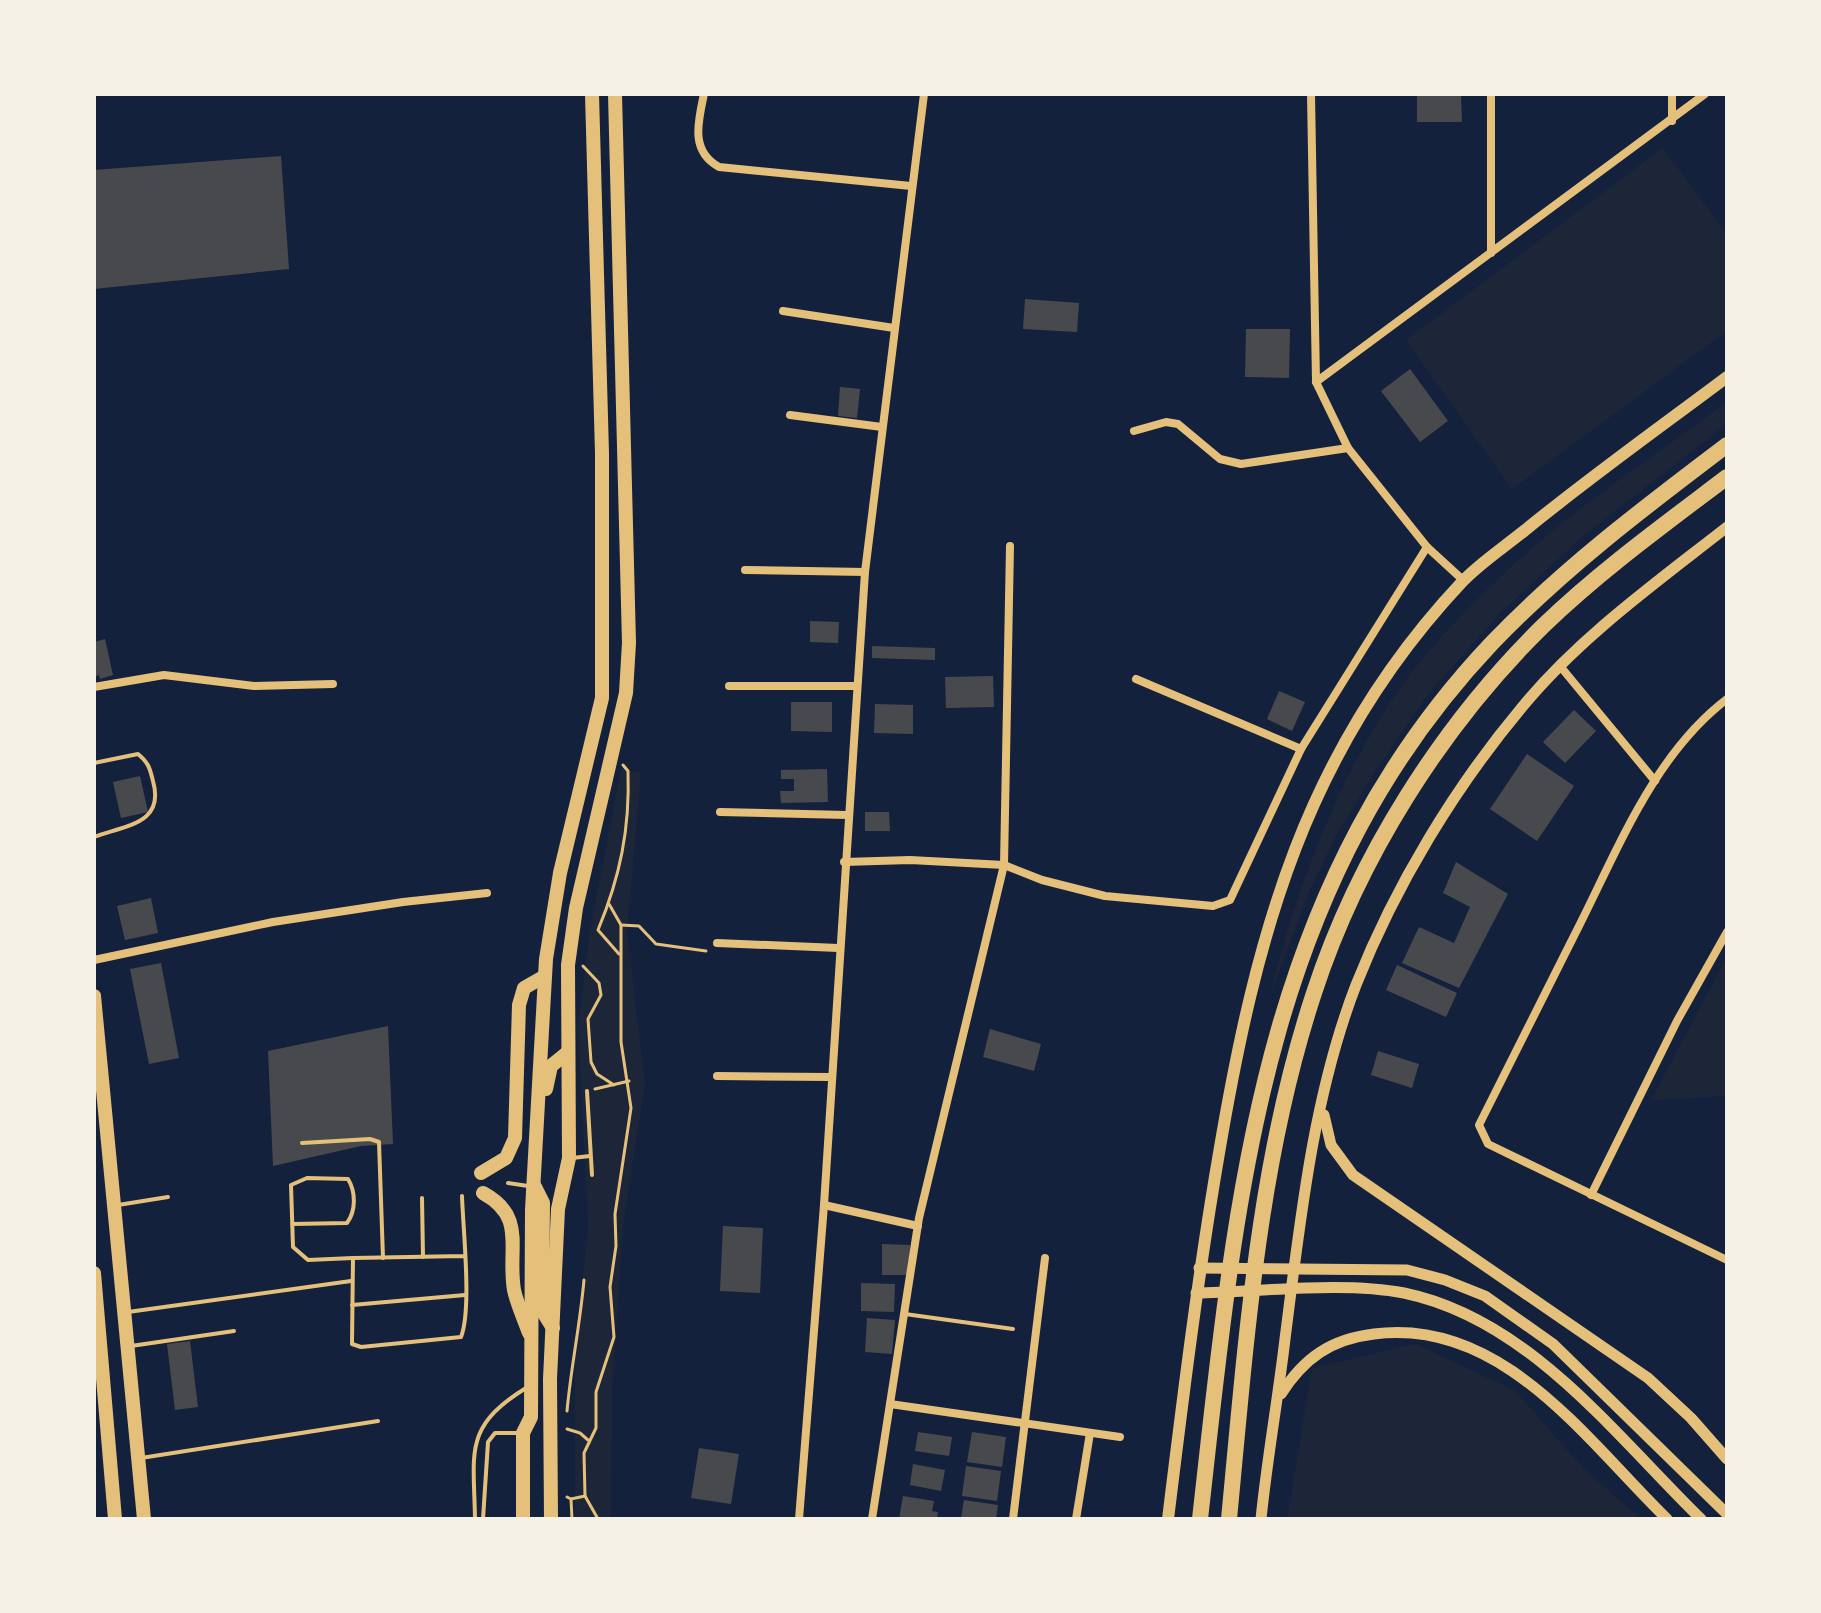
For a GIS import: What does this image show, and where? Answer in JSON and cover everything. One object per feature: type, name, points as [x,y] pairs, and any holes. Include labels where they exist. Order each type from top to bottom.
[{"type":"highway","points":[[1200,1519],[1229,1281],[1256,1120],[1292,981],[1337,873],[1369,812],[1424,726],[1492,644],[1569,568],[1727,445]]},
{"type":"highway","points":[[1229,1519],[1251,1302],[1265,1205],[1304,1027],[1347,910],[1376,853],[1423,776],[1508,664],[1586,589],[1727,477]]},
{"type":"main road","points":[[523,1519],[523,1433],[531,1417],[534,1346],[534,1187],[545,976],[560,873],[602,698],[602,453],[592,94]]},
{"type":"main road","points":[[551,1519],[558,1209],[569,1158],[568,965],[576,908],[612,765],[626,693],[629,656],[615,94]]},
{"type":"main road","points":[[1168,1519],[1199,1268],[1255,967],[1282,881],[1317,797],[1370,700],[1463,580],[1559,502],[1727,377]]},
{"type":"main road","points":[[481,1173],[506,1158],[515,1138],[519,1005],[524,988],[545,976]]},
{"type":"main road","points":[[94,996],[144,1519]]},
{"type":"main road","points":[[534,1187],[545,1157],[545,1092],[549,1074],[551,1066],[567,1053]]},
{"type":"main road","points":[[534,1187],[541,1193],[543,1203],[543,1312],[553,1328]]},
{"type":"main road","points":[[483,1193],[502,1204],[510,1217],[514,1291],[534,1346]]},
{"type":"main road","points":[[94,1273],[115,1519]]},
{"type":"street","points":[[704,94],[698,121],[699,149],[705,160],[719,167],[911,186]]},
{"type":"street","points":[[799,1519],[824,1205],[838,948],[865,572],[924,94]]},
{"type":"street","points":[[1311,94],[1316,382],[1348,448],[1427,547],[1463,580]]},
{"type":"street","points":[[1491,94],[1491,253]]},
{"type":"street","points":[[1672,94],[1672,121]]},
{"type":"street","points":[[1316,382],[1705,94]]},
{"type":"street","points":[[783,311],[894,328]]},
{"type":"street","points":[[790,415],[882,427]]},
{"type":"street","points":[[1134,431],[1166,422],[1178,424],[1220,459],[1241,464],[1348,448]]},
{"type":"street","points":[[1261,1519],[1295,1262],[1322,1104],[1356,986],[1403,885],[1493,745],[1523,705],[1560,666],[1727,527]]},
{"type":"street","points":[[872,1519],[918,1226],[1004,865],[1010,546]]},
{"type":"street","points":[[844,862],[910,860],[1004,865],[1042,880],[1105,896],[1213,906],[1230,900],[1301,749],[1427,547]]},
{"type":"street","points":[[745,570],[865,572]]},
{"type":"street","points":[[1560,666],[1655,781]]},
{"type":"street","points":[[94,687],[164,675],[254,686],[333,684]]},
{"type":"street","points":[[1136,679],[1301,749]]},
{"type":"street","points":[[729,686],[856,686]]},
{"type":"street","points":[[1727,699],[1701,719],[1655,781],[1625,832],[1479,1125],[1488,1144],[1727,1260]]},
{"type":"street","points":[[720,812],[847,815]]},
{"type":"street","points":[[94,960],[273,922],[487,893]]},
{"type":"street","points":[[1591,1195],[1677,1021],[1727,932]]},
{"type":"street","points":[[717,943],[838,948]]},
{"type":"street","points":[[717,1076],[830,1077]]},
{"type":"street","points":[[1322,1104],[1331,1145],[1353,1175],[1648,1378],[1691,1418],[1727,1459]]},
{"type":"street","points":[[824,1205],[918,1226]]},
{"type":"street","points":[[1013,1519],[1045,1258]]},
{"type":"street","points":[[1199,1268],[1407,1270],[1485,1296],[1553,1344],[1727,1514]]},
{"type":"street","points":[[1196,1293],[1364,1289],[1403,1293],[1447,1305],[1512,1340],[1546,1367],[1701,1519]]},
{"type":"street","points":[[1278,1398],[1303,1363],[1326,1347],[1344,1340],[1396,1332],[1452,1340],[1497,1361],[1542,1394],[1667,1519]]},
{"type":"street","points":[[890,1404],[1120,1437]]},
{"type":"street","points":[[1076,1519],[1090,1433]]},
{"type":"street","points":[[1710,1497],[1727,1506]]},
{"type":"lane","points":[[94,763],[138,754],[148,763],[157,794],[156,807],[150,817],[94,837]]},
{"type":"lane","points":[[587,1091],[592,1175]]},
{"type":"lane","points":[[302,1143],[370,1139],[379,1142],[383,1258]]},
{"type":"lane","points":[[569,1158],[590,1156]]},
{"type":"lane","points":[[292,1224],[347,1223],[354,1214],[352,1186],[348,1179],[307,1178],[291,1185],[292,1224],[293,1247],[301,1256],[308,1260],[464,1256]]},
{"type":"lane","points":[[508,1183],[534,1187]]},
{"type":"lane","points":[[353,1258],[352,1344],[361,1347],[461,1337],[465,1295],[462,1196]]},
{"type":"lane","points":[[115,1206],[168,1197]]},
{"type":"lane","points":[[422,1198],[423,1257]]},
{"type":"lane","points":[[125,1313],[351,1281]]},
{"type":"lane","points":[[352,1305],[465,1295]]},
{"type":"lane","points":[[905,1314],[1013,1329]]},
{"type":"lane","points":[[129,1347],[234,1331]]},
{"type":"lane","points":[[475,1519],[478,1431],[500,1406],[532,1385]]},
{"type":"lane","points":[[139,1458],[378,1421]]},
{"type":"lane","points":[[483,1519],[488,1442],[495,1433],[523,1433]]},
{"type":"path","points":[[620,764],[628,771],[627,829],[620,872],[598,930],[620,956]]},
{"type":"path","points":[[598,1519],[585,1496],[584,1453],[596,1428],[596,1392],[614,1337],[610,1287],[616,1246],[615,1214],[630,1122],[629,1081],[621,1042],[621,925],[609,904]]},
{"type":"path","points":[[621,925],[639,926],[652,943],[691,952],[702,953],[717,943]]},
{"type":"path","points":[[575,962],[588,969],[599,983],[600,1001],[588,1019],[591,1062],[597,1074],[614,1085]]},
{"type":"path","points":[[587,1091],[629,1081]]},
{"type":"path","points":[[584,1280],[564,1432],[580,1433],[588,1440]]},
{"type":"path","points":[[561,1491],[571,1499],[572,1519]]},
{"type":"path","points":[[571,1499],[585,1496]]},
{"type":"shaded area","points":[[1663,148],[1727,235],[1727,331],[1512,489],[1406,340]]},
{"type":"shaded area","points":[[1727,402],[1727,424],[1582,537],[1501,612],[1429,693],[1374,773],[1335,838],[1308,894],[1269,1000],[1306,877],[1339,795],[1380,719],[1415,668],[1468,609],[1535,546],[1588,503]]},
{"type":"shaded area","points":[[621,769],[641,773],[627,932],[645,1083],[623,1226],[612,1395],[611,1519],[575,1519],[575,1354],[588,1228],[578,1025],[589,935]]},
{"type":"shaded area","points":[[1727,957],[1727,1096],[1651,1100]]},
{"type":"shaded area","points":[[1415,1344],[1514,1390],[1584,1469],[1641,1519],[1287,1519],[1312,1368]]},
{"type":"building","points":[[1417,94],[1461,94],[1462,122],[1417,122]]},
{"type":"building","points":[[281,156],[289,269],[94,289],[94,170]]},
{"type":"building","points":[[1025,299],[1079,303],[1077,332],[1023,329]]},
{"type":"building","points":[[1246,329],[1290,329],[1289,378],[1245,377]]},
{"type":"building","points":[[1410,369],[1448,421],[1420,442],[1381,391]]},
{"type":"building","points":[[840,387],[860,389],[857,418],[838,416]]},
{"type":"building","points":[[810,621],[839,622],[838,643],[810,642]]},
{"type":"building","points":[[105,639],[113,675],[100,679],[99,675],[94,677],[94,642]]},
{"type":"building","points":[[872,646],[935,648],[935,660],[872,658]]},
{"type":"building","points":[[993,676],[994,707],[946,708],[945,677]]},
{"type":"building","points":[[1279,691],[1305,702],[1292,731],[1267,719]]},
{"type":"building","points":[[791,702],[832,702],[832,732],[791,731]]},
{"type":"building","points":[[875,704],[913,705],[913,734],[874,733]]},
{"type":"building","points":[[1574,710],[1596,731],[1565,763],[1543,742]]},
{"type":"building","points":[[1527,754],[1574,786],[1537,841],[1490,809]]},
{"type":"building","points":[[827,769],[828,802],[781,803],[780,791],[794,791],[794,779],[781,779],[781,770]]},
{"type":"building","points":[[140,776],[148,812],[121,818],[113,782]]},
{"type":"building","points":[[865,812],[889,812],[890,831],[865,831]]},
{"type":"building","points":[[1456,862],[1508,894],[1459,988],[1402,963],[1419,927],[1454,943],[1470,907],[1443,893]]},
{"type":"building","points":[[151,898],[158,933],[125,940],[117,906]]},
{"type":"building","points":[[161,963],[179,1058],[149,1064],[130,969]]},
{"type":"building","points":[[1397,965],[1457,993],[1446,1017],[1386,990]]},
{"type":"building","points":[[388,1026],[393,1144],[361,1146],[273,1166],[268,1051]]},
{"type":"building","points":[[990,1029],[1041,1044],[1034,1071],[983,1057]]},
{"type":"building","points":[[1378,1051],[1419,1064],[1412,1088],[1371,1075]]},
{"type":"building","points":[[723,1226],[763,1228],[760,1293],[720,1291]]},
{"type":"building","points":[[882,1244],[910,1245],[909,1275],[882,1275]]},
{"type":"building","points":[[861,1283],[895,1284],[894,1312],[861,1311]]},
{"type":"building","points":[[867,1318],[895,1320],[892,1354],[865,1352]]},
{"type":"building","points":[[190,1341],[198,1407],[175,1410],[167,1344]]},
{"type":"building","points":[[918,1432],[952,1437],[949,1456],[915,1451]]},
{"type":"building","points":[[972,1432],[1006,1437],[1002,1467],[967,1462]]},
{"type":"building","points":[[699,1448],[739,1454],[731,1504],[691,1498]]},
{"type":"building","points":[[913,1464],[945,1470],[941,1491],[910,1485]]},
{"type":"building","points":[[966,1466],[1001,1471],[997,1501],[962,1496]]},
{"type":"building","points":[[903,1496],[934,1501],[932,1511],[938,1512],[937,1519],[899,1519]]},
{"type":"building","points":[[964,1500],[998,1505],[996,1519],[961,1519]]}]
